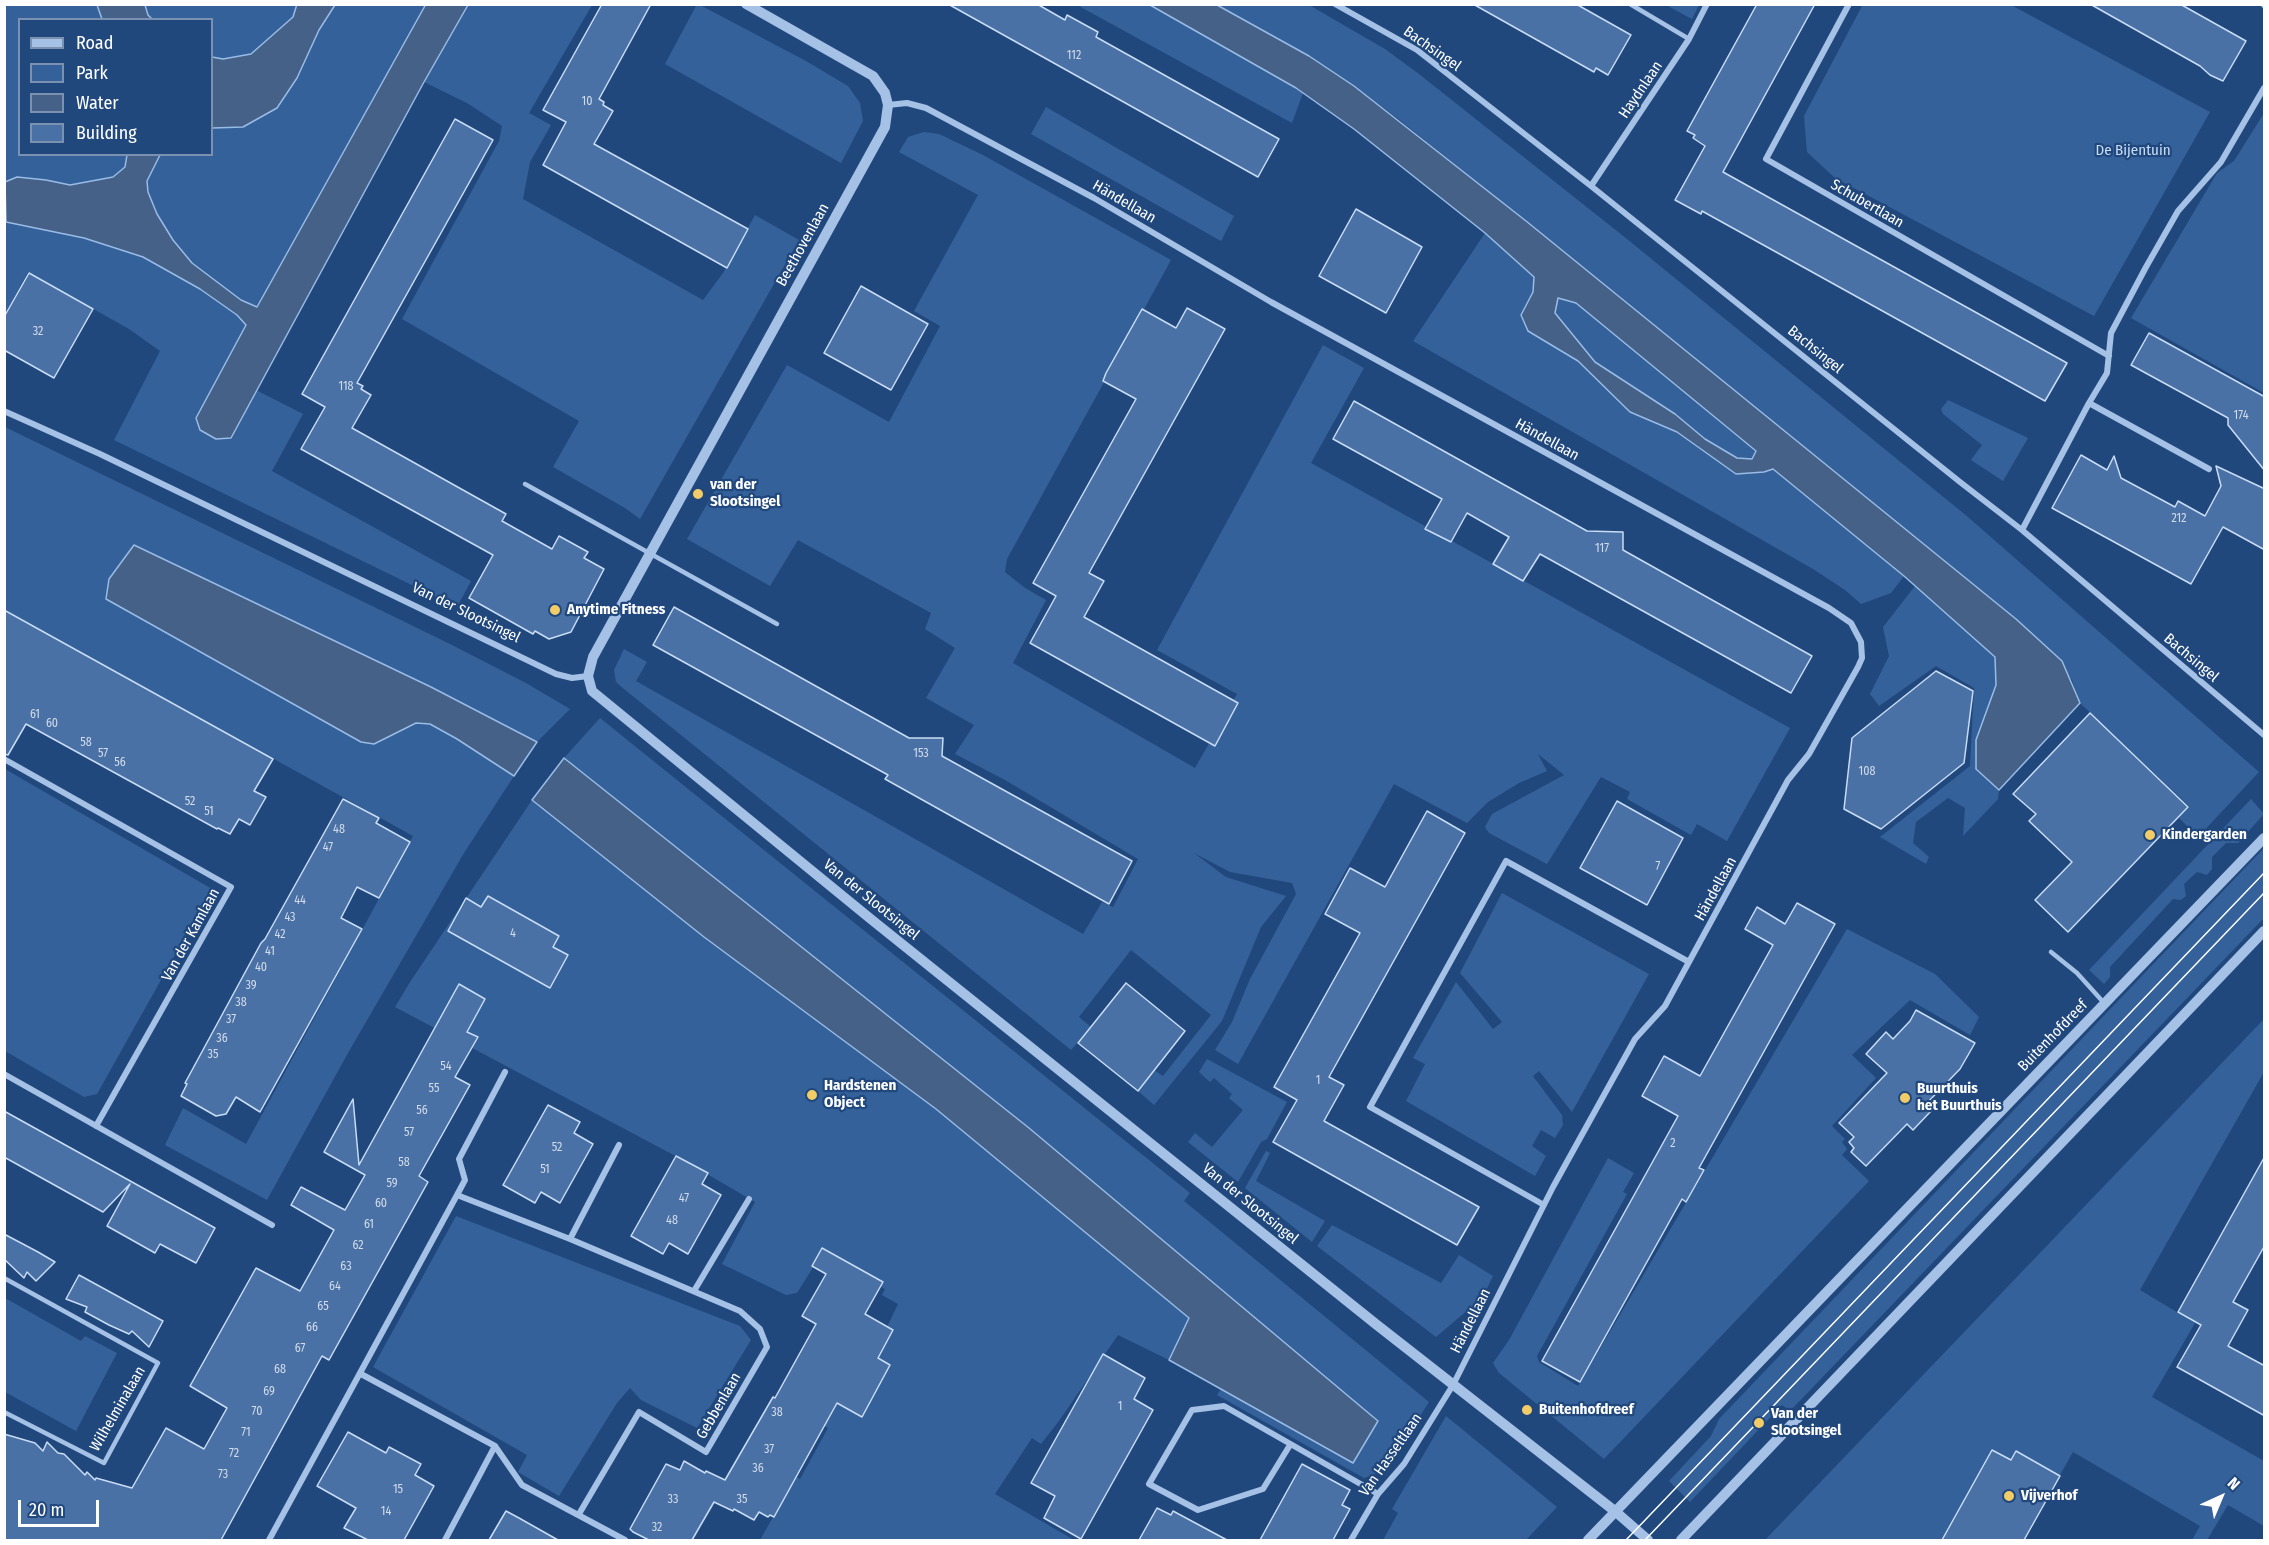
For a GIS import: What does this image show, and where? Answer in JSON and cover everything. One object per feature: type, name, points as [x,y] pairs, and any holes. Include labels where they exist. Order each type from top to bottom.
[{"type":"street","points":[[746,4],[873,76],[885,93],[888,105]]},
{"type":"street","name":"Bachsingel","points":[[1335,4],[1417,50],[1591,186],[1950,475],[2022,530],[2265,735]]},
{"type":"street","name":"Haydnlaan","points":[[1591,186],[1689,39],[1707,4]]},
{"type":"street","name":"Schubertlaan","points":[[1849,4],[1766,159],[2109,356]]},
{"type":"street","points":[[2022,530],[2107,373],[2111,333],[2178,211],[2221,162],[2265,88]]},
{"type":"street","name":"Händellaan","points":[[888,105],[907,103],[927,108],[1094,198],[1271,302],[1829,608],[1851,623],[1863,650],[1858,667],[1809,754],[1788,780],[1665,1006],[1635,1039],[1544,1205],[1452,1385]]},
{"type":"street","name":"Beethovenlaan","points":[[588,676],[593,657],[872,153],[885,127],[888,105]]},
{"type":"street","points":[[2089,403],[2209,469]]},
{"type":"street","name":"Van der Slootsingel","points":[[4,411],[100,453],[556,674],[572,678],[588,676],[592,691],[601,701],[1452,1385],[1616,1512],[1648,1540]]},
{"type":"street","name":"Van der Kamlaan","points":[[4,759],[231,887],[96,1126]]},
{"type":"street","name":"Buitenhofdreef","points":[[1588,1540],[2265,838]]},
{"type":"street","points":[[1544,1205],[1370,1107],[1506,861],[1689,962]]},
{"type":"street","points":[[1681,1540],[2265,931]]},
{"type":"street","points":[[269,1540],[458,1195],[465,1180],[459,1159],[505,1072]]},
{"type":"street","points":[[4,1074],[272,1225]]},
{"type":"street","points":[[570,1239],[620,1145]]},
{"type":"street","name":"Gebbenlaan","points":[[458,1195],[570,1239],[740,1311],[760,1329],[767,1347],[706,1452],[639,1412],[579,1515]]},
{"type":"street","points":[[694,1292],[749,1199]]},
{"type":"street","points":[[361,1374],[495,1446],[522,1485],[625,1540]]},
{"type":"street","name":"Van Hasseltlaan","points":[[1351,1540],[1378,1494],[1404,1464],[1452,1385]]},
{"type":"street","points":[[1290,1445],[1263,1489],[1198,1510],[1149,1484],[1192,1410],[1224,1406],[1378,1494]]},
{"type":"street","points":[[445,1540],[495,1446]]},
{"type":"lane","points":[[1630,4],[1689,39]]},
{"type":"lane","points":[[525,484],[777,624]]},
{"type":"lane","points":[[2051,952],[2077,974],[2105,1004]]},
{"type":"lane","name":"Wilhelminalaan","points":[[4,1278],[158,1363],[104,1463],[4,1412]]},
{"type":"green space","points":[[697,4],[806,61],[848,86],[860,103],[863,121],[841,163],[665,64]]},
{"type":"green space","name":"De Bijentuin","points":[[1863,4],[2011,5],[2210,112],[2094,316],[1835,178],[1807,152],[1804,116]]},
{"type":"green space","points":[[4,5],[97,5],[102,18],[18,18],[18,156],[127,156],[125,167],[113,177],[70,185],[17,177],[5,182]]},
{"type":"green space","points":[[145,5],[297,5],[293,17],[251,54],[223,59],[213,57],[213,18],[151,18]]},
{"type":"green space","points":[[335,5],[426,5],[257,307],[241,300],[192,263],[173,240],[157,214],[148,192],[147,181],[160,156],[213,156],[213,128],[243,127],[319,30]]},
{"type":"green space","points":[[468,5],[592,5],[529,113],[551,125],[530,162],[523,199],[703,300],[723,273],[755,215],[799,240],[640,519],[553,467],[579,421],[402,319],[499,141],[502,126],[467,103],[424,82]]},
{"type":"green space","points":[[1077,5],[1150,5],[1196,30],[1303,93],[1292,123]]},
{"type":"green space","points":[[1217,5],[1309,5],[1385,49],[1419,74],[1627,239],[1968,517],[2259,772],[2198,837],[2179,818],[2189,806],[2080,703],[2072,680],[2016,619],[1401,121],[1309,56]]},
{"type":"green space","points":[[1666,5],[1699,5],[1692,19]]},
{"type":"green space","points":[[1046,107],[1234,216],[1221,241],[1031,134]]},
{"type":"green space","points":[[2264,113],[2264,393],[2131,318],[2217,173],[2234,161]]},
{"type":"green space","points":[[924,132],[939,134],[983,155],[1171,260],[1007,559],[1005,572],[1025,588],[1046,600],[1013,663],[1195,768],[1237,694],[1157,650],[1323,345],[1364,368],[1311,463],[1790,728],[1727,841],[1697,824],[1691,835],[1627,799],[1630,792],[1601,777],[1547,864],[1489,833],[1485,827],[1492,814],[1564,775],[1538,754],[1547,771],[1519,783],[1488,802],[1467,823],[1394,784],[1238,1064],[1215,1050],[1232,1022],[1250,979],[1296,894],[1292,883],[1230,872],[1194,853],[1226,877],[1286,896],[1261,927],[1222,1021],[1154,1105],[1138,1091],[1154,1070],[1163,1076],[1211,1015],[1131,950],[1079,1017],[1091,1027],[1071,1050],[616,682],[614,670],[624,649],[647,662],[636,681],[1083,934],[1102,902],[1113,907],[1138,859],[1005,780],[955,754],[974,725],[926,698],[955,648],[925,629],[931,613],[798,540],[770,586],[687,539],[787,365],[889,422],[940,326],[914,311],[978,195],[899,152],[908,137]]},
{"type":"green space","points":[[5,221],[84,238],[143,257],[188,281],[237,315],[246,325],[196,418],[231,438],[256,390],[303,414],[272,471],[471,581],[457,607],[114,440],[160,351],[129,329],[28,272],[5,314]]},
{"type":"green space","points":[[1485,233],[1534,277],[1533,292],[1521,314],[1528,331],[1578,361],[1630,412],[1677,432],[1736,474],[1764,472],[1772,469],[1904,576],[1891,593],[1861,604],[1845,590],[1813,569],[1413,341]]},
{"type":"green space","points":[[1558,297],[1576,303],[1756,452],[1751,459],[1737,458],[1705,439],[1675,414],[1595,362],[1555,313]]},
{"type":"green space","points":[[1948,400],[2028,438],[2003,481],[1971,460],[1982,445],[1943,414],[1941,409]]},
{"type":"green space","points":[[5,427],[450,644],[526,683],[570,709],[537,742],[431,687],[135,545],[109,579],[374,744],[417,723],[430,724],[514,776],[464,853],[348,1053],[267,1200],[165,1145],[183,1108],[246,1144],[413,836],[5,610]]},
{"type":"green space","points":[[1915,586],[1995,657],[1996,685],[1976,740],[1976,769],[1999,790],[1998,799],[1963,836],[1965,808],[1948,798],[1916,822],[1913,843],[1929,857],[1926,864],[1880,837],[1970,766],[1974,688],[1936,666],[1879,706],[1870,694],[1889,656],[1883,627]]},
{"type":"green space","points":[[600,718],[1190,1193],[1184,1201],[1429,1402],[1386,1470],[1364,1478],[1217,1395],[1221,1389],[1352,1463],[1378,1421],[1029,1128],[564,758]]},
{"type":"green space","points":[[5,769],[212,889],[97,1094],[84,1097],[5,1051]]},
{"type":"green space","points":[[2251,799],[2264,814],[2238,843],[2226,843],[2212,857],[2212,869],[2207,875],[2197,872],[2184,884],[2186,896],[2181,900],[2173,899],[2110,967],[2110,977],[2104,984],[2089,970]]},
{"type":"green space","points":[[532,800],[704,937],[936,1109],[1189,1318],[1169,1360],[1118,1335],[1059,1421],[1041,1444],[1032,1438],[995,1494],[1074,1540],[760,1540],[785,1496],[781,1468],[800,1479],[828,1428],[815,1421],[874,1354],[898,1304],[882,1295],[885,1289],[822,1253],[797,1293],[786,1295],[722,1264],[755,1202],[683,1160],[395,1007]]},
{"type":"green space","points":[[2264,848],[2264,918],[1790,1411],[1782,1405],[1690,1502],[1669,1481],[1711,1436],[1719,1419]]},
{"type":"green space","points":[[1502,893],[1649,974],[1572,1112],[1539,1071],[1533,1076],[1562,1115],[1563,1125],[1555,1138],[1541,1130],[1532,1146],[1546,1156],[1535,1176],[1406,1101],[1425,1064],[1413,1058],[1456,982],[1493,1029],[1502,1022],[1460,973]]},
{"type":"green space","points":[[1847,929],[1935,974],[1979,1017],[1970,1035],[1910,1000],[1852,1055],[1876,1078],[1832,1126],[1845,1139],[1842,1142],[1847,1149],[1842,1155],[1869,1181],[1604,1459],[1499,1373],[1493,1363],[1509,1340],[1608,1158],[1634,1173],[1623,1192],[1627,1194],[1537,1356],[1539,1362],[1578,1386]]},
{"type":"green space","points":[[2264,1019],[2264,1072],[2140,1290],[2195,1323],[2152,1397],[2264,1461],[2264,1526],[2228,1505],[2207,1540],[2192,1540],[2200,1526],[2073,1452],[2023,1540],[1765,1540]]},
{"type":"green space","points":[[1207,1059],[1287,1102],[1267,1139],[1261,1142],[1238,1182],[1188,1142],[1195,1133],[1212,1147],[1243,1110],[1229,1098],[1232,1094],[1214,1078],[1210,1082],[1199,1072]]},
{"type":"green space","points":[[1266,1151],[1270,1153],[1256,1181],[1325,1221],[1312,1242],[1245,1188]]},
{"type":"green space","points":[[456,1216],[740,1326],[751,1340],[697,1428],[641,1400],[630,1388],[617,1403],[559,1496],[518,1472],[527,1455],[373,1367]]},
{"type":"green space","points":[[1332,1225],[1441,1283],[1459,1255],[1493,1276],[1483,1297],[1436,1337],[1317,1246]]},
{"type":"green space","points":[[5,1298],[81,1341],[85,1336],[117,1353],[76,1431],[5,1392]]},
{"type":"green space","points":[[1446,1416],[1557,1507],[1526,1540],[1383,1540],[1398,1513],[1392,1509]]},
{"type":"water","points":[[297,4],[335,5],[319,30],[297,78],[277,108],[243,127],[213,128],[213,57],[223,59],[251,54],[293,17]]},
{"type":"water","points":[[426,4],[468,5],[231,438],[216,439],[200,430],[196,418],[246,325],[237,315],[200,289],[143,257],[84,238],[6,222],[5,182],[17,177],[70,185],[113,177],[125,167],[127,156],[160,156],[147,181],[148,192],[157,214],[173,240],[192,263],[241,300],[257,307]]},
{"type":"water","points":[[97,5],[145,5],[151,18],[102,18]]},
{"type":"water","points":[[1150,5],[1217,5],[1309,56],[1354,86],[1526,221],[2016,619],[2062,661],[2080,703],[1999,790],[1976,769],[1976,740],[1996,685],[1995,657],[1904,576],[1773,469],[1736,474],[1677,432],[1630,412],[1578,361],[1528,331],[1521,315],[1533,292],[1534,277],[1485,233],[1354,129],[1296,88]],"holes":[[[1558,298],[1576,303],[1756,451],[1752,459],[1737,458],[1705,439],[1675,414],[1595,362],[1555,313]]]},
{"type":"water","points":[[134,545],[431,687],[537,742],[514,776],[430,724],[416,723],[374,744],[361,742],[106,599],[109,579]]},
{"type":"water","points":[[564,758],[1029,1128],[1378,1421],[1353,1463],[1169,1360],[1189,1318],[936,1109],[704,937],[532,800]]},
{"type":"building","points":[[602,4],[651,4],[599,99],[604,102],[603,105],[613,111],[594,144],[748,229],[727,268],[543,165],[566,122],[543,110]]},
{"type":"building","points":[[948,4],[1037,4],[1065,20],[1067,15],[1098,32],[1096,37],[1279,139],[1258,177]]},
{"type":"building","points":[[1473,4],[1576,4],[1631,35],[1608,75],[1596,68],[1594,72]]},
{"type":"building","points":[[1757,4],[1815,4],[1723,172],[2067,363],[2045,401],[1702,211],[1701,214],[1675,200],[1705,146],[1693,138],[1695,135],[1687,131]]},
{"type":"building","points":[[2090,4],[2180,4],[2246,41],[2223,81]]},
{"type":"building","points":[[455,119],[493,140],[357,383],[363,386],[361,389],[371,395],[352,428],[506,514],[502,521],[552,549],[559,536],[588,552],[584,558],[604,569],[571,632],[549,639],[535,631],[533,634],[469,598],[493,555],[301,449],[325,407],[302,394]]},
{"type":"building","points":[[1356,209],[1422,247],[1386,313],[1319,276]]},
{"type":"building","points":[[29,273],[93,309],[54,378],[4,350],[4,317]]},
{"type":"building","points":[[861,286],[928,324],[891,390],[824,353]]},
{"type":"building","points":[[1187,308],[1225,329],[1089,573],[1104,581],[1084,617],[1238,703],[1215,746],[1030,643],[1056,596],[1033,583],[1136,399],[1103,381],[1106,373],[1142,309],[1176,328]]},
{"type":"building","points":[[2149,333],[2265,397],[2265,471],[2228,425],[2228,418],[2131,365]]},
{"type":"building","points":[[1354,401],[1587,531],[1623,532],[1623,550],[1812,656],[1791,693],[1540,554],[1523,581],[1493,564],[1509,537],[1467,513],[1451,542],[1425,529],[1442,499],[1333,439]]},
{"type":"building","points":[[2081,455],[2107,470],[2114,456],[2121,478],[2175,507],[2178,501],[2205,516],[2221,486],[2216,466],[2265,489],[2265,550],[2223,527],[2191,584],[2052,508]]},
{"type":"building","points":[[674,607],[909,738],[943,738],[942,756],[1132,861],[1109,904],[885,779],[888,775],[653,645]]},
{"type":"building","points":[[4,610],[273,759],[254,791],[266,797],[250,825],[239,819],[230,834],[217,829],[26,724],[8,755],[4,754]]},
{"type":"building","points":[[1936,671],[1973,691],[1964,763],[1881,829],[1844,809],[1852,738]]},
{"type":"building","points":[[2090,713],[2188,807],[2068,932],[2035,900],[2072,862],[2029,821],[2036,814],[2013,794]]},
{"type":"building","points":[[343,799],[379,818],[376,823],[410,842],[379,898],[357,887],[341,918],[362,929],[260,1112],[236,1097],[226,1114],[216,1116],[181,1096],[187,1084],[185,1083]]},
{"type":"building","points":[[1617,801],[1683,838],[1647,905],[1580,868]]},
{"type":"building","points":[[1427,811],[1465,833],[1329,1077],[1344,1085],[1324,1121],[1479,1207],[1457,1245],[1273,1142],[1297,1100],[1274,1087],[1360,933],[1325,914],[1350,868],[1385,887]]},
{"type":"building","points":[[488,896],[559,936],[553,947],[568,955],[550,988],[448,931],[466,898],[481,907]]},
{"type":"building","points":[[1797,903],[1835,924],[1699,1168],[1704,1170],[1686,1202],[1682,1199],[1580,1382],[1542,1361],[1678,1116],[1642,1096],[1664,1056],[1700,1076],[1773,945],[1745,929],[1757,907],[1785,924]]},
{"type":"building","points":[[1126,983],[1185,1031],[1138,1091],[1078,1043]]},
{"type":"building","points":[[459,984],[485,999],[467,1032],[478,1037],[455,1077],[470,1085],[419,1176],[428,1182],[329,1360],[322,1356],[221,1540],[4,1540],[4,1434],[35,1443],[43,1451],[47,1442],[58,1453],[64,1454],[85,1475],[87,1472],[95,1480],[96,1478],[132,1488],[166,1428],[204,1449],[227,1408],[190,1386],[256,1268],[300,1291],[334,1230],[291,1205],[301,1187],[345,1210],[365,1175],[324,1152],[353,1099],[359,1165]]},
{"type":"building","points":[[1916,1010],[1975,1043],[1960,1069],[1926,1104],[1932,1110],[1913,1130],[1907,1124],[1866,1166],[1851,1152],[1854,1148],[1849,1142],[1854,1137],[1839,1123],[1887,1073],[1866,1054],[1886,1032],[1893,1039],[1910,1021]]},
{"type":"building","points":[[548,1105],[580,1122],[574,1133],[593,1144],[560,1203],[541,1192],[535,1203],[503,1185]]},
{"type":"building","points":[[4,1111],[215,1228],[196,1263],[160,1244],[155,1253],[107,1226],[130,1184],[103,1212],[4,1157]]},
{"type":"building","points":[[676,1156],[708,1173],[702,1184],[721,1195],[688,1254],[669,1243],[663,1254],[631,1236]]},
{"type":"building","points":[[2265,1156],[2265,1245],[2233,1302],[2248,1310],[2228,1346],[2265,1366],[2265,1416],[2177,1367],[2201,1325],[2178,1312]]},
{"type":"building","points":[[4,1234],[55,1262],[36,1281],[27,1272],[24,1278],[4,1259]]},
{"type":"building","points":[[822,1248],[883,1282],[865,1314],[893,1330],[878,1358],[890,1365],[862,1417],[837,1403],[774,1517],[770,1515],[768,1517],[759,1512],[754,1520],[734,1509],[733,1511],[714,1502],[692,1540],[649,1540],[633,1532],[630,1529],[666,1464],[680,1470],[684,1461],[705,1473],[706,1471],[725,1480],[773,1397],[775,1398],[816,1324],[802,1316],[826,1274],[812,1266]]},
{"type":"building","points":[[79,1275],[163,1321],[149,1347],[132,1331],[129,1334],[109,1325],[85,1312],[87,1307],[66,1299]]},
{"type":"building","points":[[1103,1354],[1145,1378],[1134,1399],[1153,1410],[1081,1539],[1044,1518],[1055,1496],[1031,1483]]},
{"type":"building","points":[[348,1432],[386,1453],[389,1447],[421,1464],[415,1475],[434,1486],[404,1540],[368,1540],[344,1528],[356,1508],[317,1486]]},
{"type":"building","name":"Vijverhof","points":[[1992,1450],[2011,1460],[2016,1451],[2060,1476],[2024,1540],[1942,1540]]},
{"type":"building","points":[[1302,1464],[1350,1490],[1342,1505],[1350,1509],[1333,1540],[1260,1540]]},
{"type":"building","points":[[1157,1508],[1171,1515],[1173,1511],[1227,1540],[1139,1540]]},
{"type":"building","points":[[506,1511],[519,1518],[558,1540],[489,1540]]},
{"type":"tram line","points":[[1626,1540],[2264,873]]},
{"type":"tram line","points":[[1645,1540],[2264,893]]},
{"type":"place","name":"van der Slootsingel","points":[[698,494]]},
{"type":"place","name":"Anytime Fitness","points":[[555,610]]},
{"type":"place","name":"Kindergarden","points":[[2150,835]]},
{"type":"place","name":"Hardstenen Object","points":[[812,1095]]},
{"type":"place","name":"Buurthuis het Buurthuis","points":[[1905,1098]]},
{"type":"place","name":"Buitenhofdreef","points":[[1527,1410]]},
{"type":"place","name":"Van der Slootsingel","points":[[1759,1423]]},
{"type":"place","name":"Vijverhof","points":[[2009,1496]]}]
